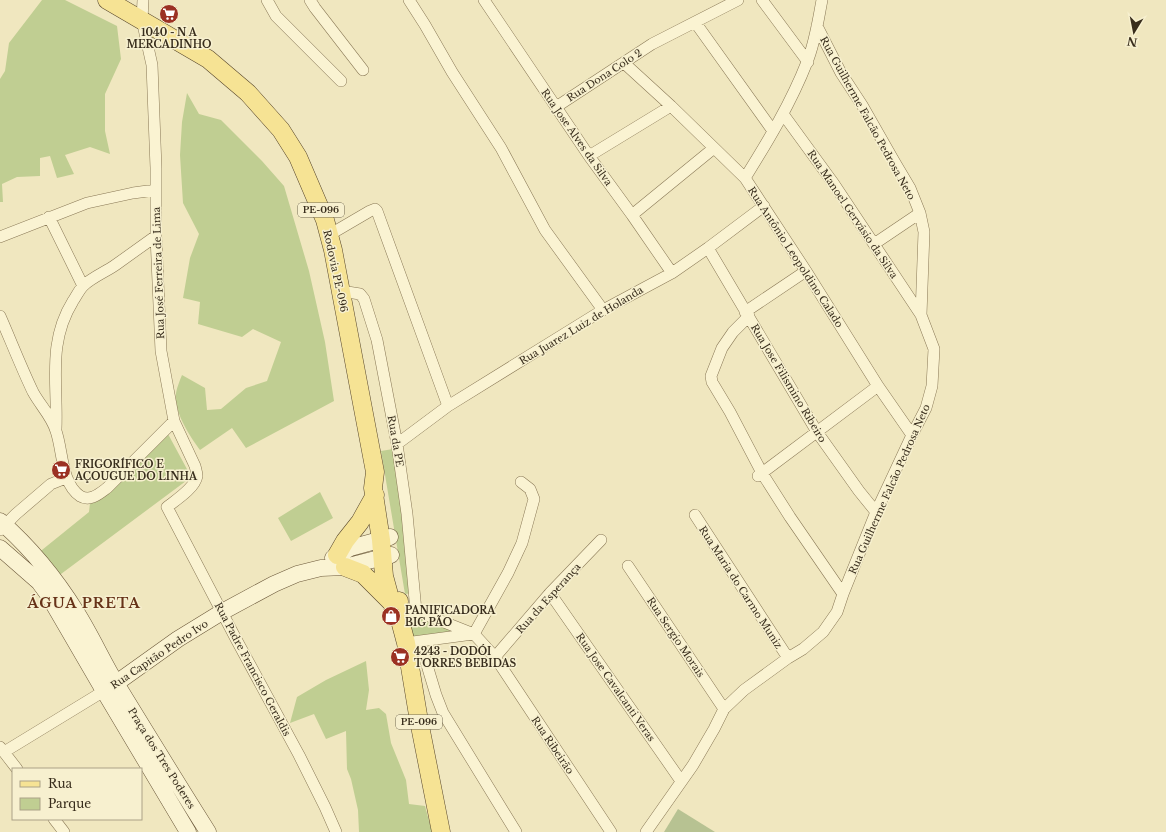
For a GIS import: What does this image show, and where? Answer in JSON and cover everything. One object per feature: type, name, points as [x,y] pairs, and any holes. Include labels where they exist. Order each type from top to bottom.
[{"type":"main road","name":"Rodovia PE-096","points":[[107,0],[208,59],[248,93],[281,130],[298,157],[319,205],[329,234],[375,472]]},
{"type":"main road","name":"PE-096","points":[[375,472],[373,488],[386,547]]},
{"type":"main road","name":"PE-096","points":[[375,472],[384,487],[386,547],[384,576],[394,608],[413,642],[419,721],[442,830]]},
{"type":"main road","points":[[375,495],[360,522],[345,541],[341,561],[363,574],[394,608]]},
{"type":"main road","points":[[1,525],[37,557],[78,614],[110,687]]},
{"type":"main road","name":"Rua Capitão Pedro Ivo","points":[[110,687],[178,639],[222,612],[274,584],[297,574],[341,561],[356,546],[386,547]]},
{"type":"main road","points":[[0,548],[39,582],[110,687]]},
{"type":"main road","name":"Praça dos Tres Poderes","points":[[110,687],[188,832]]},
{"type":"main road","name":"Praça dos Tres Poderes","points":[[110,687],[208,832]]},
{"type":"street","name":"Rua José Ferreira de Lima","points":[[143,0],[142,20],[152,65],[156,168],[156,236],[161,351],[174,421],[195,466],[197,478],[184,493],[167,507]]},
{"type":"street","points":[[267,0],[276,16],[341,81]]},
{"type":"street","points":[[310,0],[363,70]]},
{"type":"street","points":[[408,0],[501,148],[545,230],[603,310]]},
{"type":"street","name":"Rua Jose Alves da Silva","points":[[484,0],[589,156],[672,273]]},
{"type":"street","name":"Rua Dona Colo 2","points":[[556,107],[652,44],[738,0]]},
{"type":"street","points":[[762,0],[808,62]]},
{"type":"street","points":[[745,178],[783,114],[808,62],[822,0]]},
{"type":"street","points":[[696,22],[773,131]]},
{"type":"street","name":"Rua Guilherme Falcão Pedrosa Neto","points":[[646,832],[707,741],[724,709],[744,690],[803,649],[823,632],[837,612],[876,512],[926,408],[932,386],[934,349],[921,315],[924,232],[920,213],[910,188],[862,105],[841,73],[817,26]]},
{"type":"street","name":"Rua Antônio Leopoldino Calado","points":[[624,63],[671,106],[745,178],[806,271],[878,386],[912,435]]},
{"type":"street","points":[[589,156],[671,106]]},
{"type":"street","name":"Rua Manoel Gervásio da Silva","points":[[783,114],[834,184],[921,315]]},
{"type":"street","points":[[632,215],[714,148]]},
{"type":"street","points":[[0,237],[49,217],[88,204],[133,193],[156,190]]},
{"type":"street","name":"Rua Juarez Luiz de Holanda","points":[[397,444],[448,406],[603,310],[672,273],[764,206]]},
{"type":"street","points":[[329,234],[370,210],[375,209],[377,211],[448,406]]},
{"type":"street","points":[[874,244],[920,213]]},
{"type":"street","points":[[49,217],[83,286]]},
{"type":"street","points":[[56,430],[57,409],[55,360],[57,339],[66,314],[83,286],[156,236]]},
{"type":"street","name":"Rua Jose Filismino Ribeiro","points":[[708,248],[817,432],[855,486],[876,512]]},
{"type":"street","points":[[806,271],[747,314],[722,348],[711,376],[712,382],[730,412],[760,475],[843,594]]},
{"type":"street","name":"Rua da PE","points":[[341,291],[360,294],[364,299],[377,340],[397,444],[407,514],[416,611]]},
{"type":"street","points":[[0,316],[34,392],[56,430],[66,478],[80,496],[88,498],[96,497],[107,488],[174,421]]},
{"type":"street","points":[[760,475],[878,386]]},
{"type":"street","points":[[1,525],[51,484],[66,478]]},
{"type":"street","points":[[474,634],[508,573],[522,543],[534,499],[530,490],[522,482]]},
{"type":"street","name":"Rua Padre Francisco Geraldis","points":[[167,507],[299,755],[336,832]]},
{"type":"street","name":"Rua Maria do Carmo Muniz","points":[[695,515],[788,658]]},
{"type":"street","name":"Rua da Esperança","points":[[495,657],[550,593],[601,540]]},
{"type":"street","name":"Rua Sergio Morais","points":[[628,566],[724,709]]},
{"type":"street","name":"Rua Jose Cavalcanti Veras","points":[[550,593],[681,781]]},
{"type":"street","points":[[394,608],[416,611],[474,634]]},
{"type":"street","points":[[474,634],[413,642],[443,713],[516,832]]},
{"type":"street","name":"Rua Ribeirão","points":[[474,634],[495,657],[611,832]]},
{"type":"street","name":"Rua Capitão Pedro Ivo","points":[[2,749],[110,687]]},
{"type":"street","points":[[2,749],[16,768]]},
{"type":"street","points":[[55,820],[64,832]]},
{"type":"green space","points":[[42,0],[65,0],[117,26],[121,59],[105,94],[105,131],[110,154],[90,147],[65,155],[74,174],[57,178],[50,156],[40,158],[40,176],[17,177],[2,184],[3,202],[0,202],[0,79],[5,71],[9,43]]},
{"type":"green space","points":[[187,93],[199,114],[221,120],[262,161],[284,186],[309,271],[325,342],[334,401],[246,448],[232,428],[200,450],[183,423],[177,408],[176,391],[182,375],[205,388],[207,410],[221,409],[246,388],[267,381],[281,342],[253,329],[242,337],[198,324],[200,302],[183,298],[190,258],[199,234],[183,203],[180,155],[182,122]]},
{"type":"green space","points":[[168,434],[188,471],[186,481],[61,574],[51,575],[37,554],[89,512],[90,503],[129,460]]},
{"type":"green space","points":[[393,449],[413,593],[405,594],[381,451]]},
{"type":"green space","points":[[320,492],[333,518],[291,541],[278,518]]},
{"type":"green space","points":[[417,613],[452,629],[453,633],[411,639],[407,614]]},
{"type":"green space","points":[[366,661],[369,690],[366,710],[379,708],[386,714],[391,743],[406,780],[409,804],[425,806],[432,832],[359,832],[358,810],[351,779],[347,769],[346,731],[326,739],[314,714],[290,723],[297,697],[326,680]]},
{"type":"green space","points":[[678,809],[715,832],[664,832]]},
{"type":"place","name":"1040 - N A MERCADINHO","points":[[169,14]]},
{"type":"place","name":"FRIGORÍFICO E AÇOUGUE DO LINHA","points":[[61,470]]},
{"type":"place","name":"PANIFICADORA BIG PÃO","points":[[391,616]]},
{"type":"place","name":"4243 - DODÓI TORRES BEBIDAS","points":[[400,657]]},
{"type":"district","name":"ÁGUA PRETA","points":[[84,603]]}]
